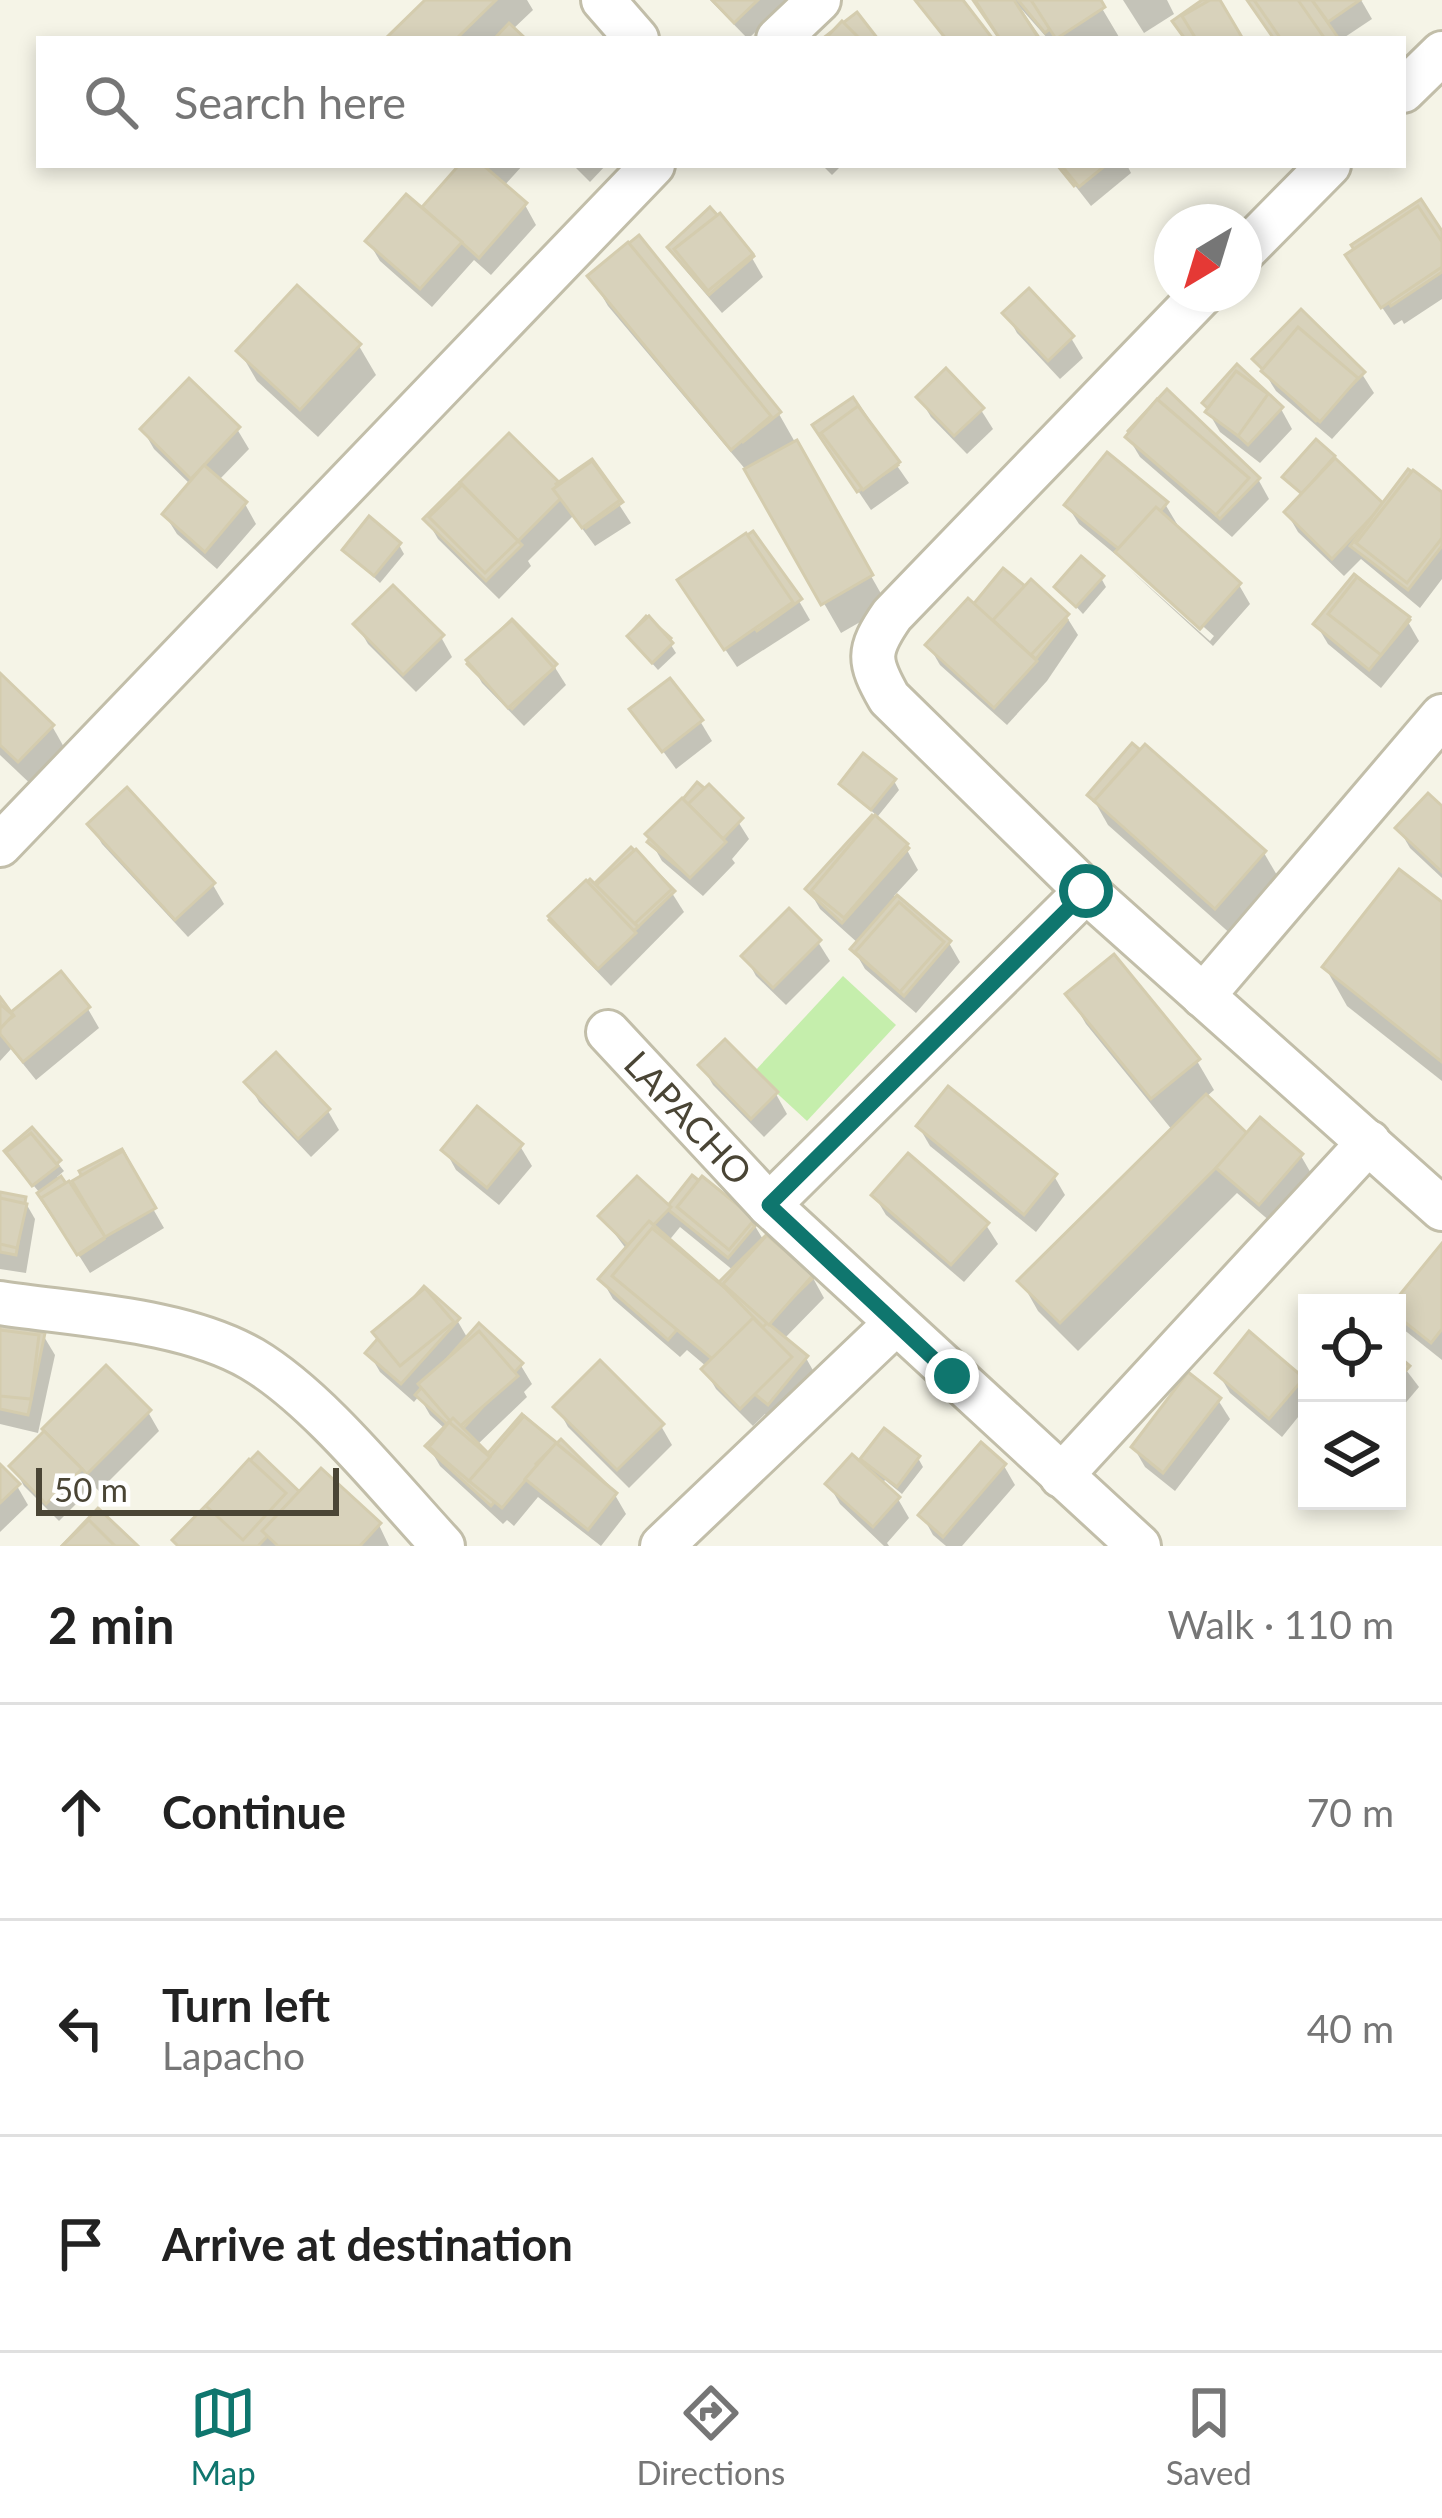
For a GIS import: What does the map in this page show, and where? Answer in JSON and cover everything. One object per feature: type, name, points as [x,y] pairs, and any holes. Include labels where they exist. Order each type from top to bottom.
[{"type":"street","points":[[603,0],[634,36]]},
{"type":"street","points":[[781,36],[818,0]]},
{"type":"street","points":[[1406,88],[1442,53]]},
{"type":"street","points":[[0,845],[650,168]]},
{"type":"street","points":[[1262,233],[1326,168]]},
{"type":"street","points":[[1185,312],[905,601],[874,641],[872,669],[889,698],[1086,891],[1442,1209]]},
{"type":"street","points":[[1203,996],[1442,716]]},
{"type":"street","points":[[769,1205],[1086,891]]},
{"type":"street","name":"LAPACHO","points":[[608,1032],[769,1205],[1139,1546]]},
{"type":"street","points":[[1061,1476],[1369,1142]]},
{"type":"street","points":[[0,1303],[175,1330],[249,1358],[292,1387],[443,1546]]},
{"type":"street","points":[[662,1546],[896,1323]]},
{"type":"green space","points":[[843,976],[896,1025],[807,1121],[754,1072]]},
{"type":"building","points":[[425,0],[496,0],[459,36],[388,36]]},
{"type":"building","points":[[712,0],[758,0],[734,23]]},
{"type":"building","points":[[915,0],[963,0],[991,36],[944,36]]},
{"type":"building","points":[[973,0],[1013,0],[1038,36],[998,36]]},
{"type":"building","points":[[975,0],[1014,0],[1037,36],[998,36]]},
{"type":"building","points":[[1018,0],[1085,0],[1045,33]]},
{"type":"building","points":[[1031,0],[1101,0],[1105,7],[1054,36]]},
{"type":"building","points":[[1202,0],[1210,0],[1235,36],[1183,36],[1172,21]]},
{"type":"building","points":[[1210,0],[1220,0],[1241,36],[1194,36],[1182,16]]},
{"type":"building","points":[[1247,0],[1312,0],[1337,36],[1272,36]]},
{"type":"building","points":[[1254,0],[1298,0],[1323,36],[1279,36]]},
{"type":"building","points":[[1312,0],[1360,0],[1328,22]]},
{"type":"building","points":[[857,12],[876,36],[826,36]]},
{"type":"building","points":[[842,21],[857,36],[828,36]]},
{"type":"building","points":[[509,23],[523,36],[497,36]]},
{"type":"building","points":[[456,168],[486,168],[527,203],[479,258],[422,207]]},
{"type":"building","points":[[1059,168],[1096,168],[1074,186]]},
{"type":"building","points":[[1063,168],[1102,168],[1079,187]]},
{"type":"building","points":[[406,194],[462,242],[420,289],[365,241]]},
{"type":"building","points":[[1421,199],[1442,231],[1442,272],[1391,306],[1351,245]]},
{"type":"building","points":[[1418,206],[1442,242],[1442,267],[1381,308],[1345,255]]},
{"type":"building","points":[[710,207],[754,256],[709,295],[667,247]]},
{"type":"building","points":[[720,213],[753,254],[708,291],[674,249]]},
{"type":"building","points":[[639,235],[781,412],[743,442],[602,265]]},
{"type":"building","points":[[628,242],[771,416],[731,450],[587,276]]},
{"type":"building","points":[[297,285],[361,344],[300,410],[236,351]]},
{"type":"building","points":[[1029,288],[1074,336],[1048,361],[1002,313]]},
{"type":"building","points":[[1301,309],[1365,372],[1316,421],[1252,359]]},
{"type":"building","points":[[1298,327],[1358,378],[1320,422],[1261,371]]},
{"type":"building","points":[[1237,364],[1283,407],[1248,445],[1202,403]]},
{"type":"building","points":[[946,368],[984,408],[954,436],[916,397]]},
{"type":"building","points":[[1236,371],[1268,394],[1238,436],[1205,412]]},
{"type":"building","points":[[189,378],[240,427],[191,479],[140,429]]},
{"type":"building","points":[[1167,389],[1260,478],[1220,519],[1128,431]]},
{"type":"building","points":[[853,397],[898,465],[857,492],[812,425]]},
{"type":"building","points":[[1157,399],[1249,478],[1216,515],[1125,437]]},
{"type":"building","points":[[858,406],[900,462],[863,490],[821,433]]},
{"type":"building","points":[[509,433],[568,491],[518,541],[460,482]]},
{"type":"building","points":[[1316,439],[1335,456],[1302,494],[1282,477]]},
{"type":"building","points":[[797,440],[873,575],[821,605],[744,469]]},
{"type":"building","points":[[1107,452],[1168,502],[1125,554],[1064,505]]},
{"type":"building","points":[[1335,458],[1384,504],[1332,559],[1284,512]]},
{"type":"building","points":[[592,459],[623,502],[586,528],[556,484]]},
{"type":"building","points":[[592,461],[620,500],[582,528],[553,489]]},
{"type":"building","points":[[204,465],[247,502],[205,552],[162,514]]},
{"type":"building","points":[[1408,469],[1442,495],[1442,546],[1408,590],[1350,546]]},
{"type":"building","points":[[1413,470],[1442,492],[1442,538],[1407,583],[1356,543]]},
{"type":"building","points":[[459,483],[522,545],[486,581],[423,519]]},
{"type":"building","points":[[462,485],[518,541],[485,573],[429,517]]},
{"type":"building","points":[[1156,507],[1241,583],[1200,629],[1115,552]]},
{"type":"building","points":[[369,516],[401,543],[374,576],[342,550]]},
{"type":"building","points":[[753,531],[802,599],[757,631],[708,563]]},
{"type":"building","points":[[746,533],[793,602],[724,650],[677,580]]},
{"type":"building","points":[[1081,556],[1104,576],[1076,607],[1054,587]]},
{"type":"building","points":[[1003,568],[1067,620],[1036,659],[971,607]]},
{"type":"building","points":[[1354,574],[1410,620],[1369,670],[1313,624]]},
{"type":"building","points":[[1357,577],[1410,617],[1381,655],[1328,614]]},
{"type":"building","points":[[1031,579],[1069,614],[1031,655],[993,620]]},
{"type":"building","points":[[393,585],[444,635],[403,675],[353,624]]},
{"type":"building","points":[[968,598],[1037,661],[994,708],[925,645]]},
{"type":"building","points":[[646,616],[671,638],[653,658],[628,636]]},
{"type":"building","points":[[649,616],[673,643],[652,663],[627,636]]},
{"type":"building","points":[[512,619],[557,664],[512,709],[467,664]]},
{"type":"building","points":[[512,620],[554,668],[508,708],[466,660]]},
{"type":"building","points":[[0,673],[54,725],[18,762],[0,745]]},
{"type":"building","points":[[670,678],[703,720],[662,752],[629,709]]},
{"type":"building","points":[[1132,743],[1245,839],[1201,892],[1087,795]]},
{"type":"building","points":[[1145,744],[1266,851],[1215,909],[1094,801]]},
{"type":"building","points":[[863,753],[896,779],[871,810],[839,784]]},
{"type":"building","points":[[697,782],[740,818],[690,877],[647,842]]},
{"type":"building","points":[[709,784],[743,818],[723,839],[688,804]]},
{"type":"building","points":[[127,787],[215,883],[175,920],[87,824]]},
{"type":"building","points":[[1428,793],[1442,806],[1442,872],[1395,828]]},
{"type":"building","points":[[682,798],[726,842],[690,878],[645,834]]},
{"type":"building","points":[[872,815],[909,848],[842,923],[805,889]]},
{"type":"building","points":[[875,815],[908,844],[844,918],[811,891]]},
{"type":"building","points":[[631,847],[675,891],[638,927],[595,883]]},
{"type":"building","points":[[636,849],[672,889],[630,928],[593,888]]},
{"type":"building","points":[[1399,869],[1442,902],[1442,1062],[1322,967]]},
{"type":"building","points":[[590,879],[638,927],[596,968],[549,920]]},
{"type":"building","points":[[586,880],[636,933],[598,969],[548,916]]},
{"type":"building","points":[[897,895],[951,941],[904,996],[850,949]]},
{"type":"building","points":[[899,902],[944,942],[900,992],[855,952]]},
{"type":"building","points":[[789,908],[821,940],[773,988],[741,956]]},
{"type":"building","points":[[1114,954],[1200,1059],[1151,1099],[1065,994]]},
{"type":"building","points":[[61,971],[90,1007],[23,1062],[0,1034],[0,1021]]},
{"type":"building","points":[[0,997],[14,1016],[0,1026]]},
{"type":"building","points":[[0,1004],[13,1015],[0,1029]]},
{"type":"building","points":[[725,1039],[778,1092],[751,1119],[698,1065]]},
{"type":"building","points":[[276,1052],[330,1109],[298,1139],[244,1082]]},
{"type":"building","points":[[948,1086],[1057,1174],[1024,1215],[916,1126]]},
{"type":"building","points":[[1206,1094],[1249,1135],[1060,1323],[1017,1281]]},
{"type":"building","points":[[477,1106],[523,1144],[487,1188],[441,1150]]},
{"type":"building","points":[[1260,1117],[1303,1154],[1259,1205],[1216,1168]]},
{"type":"building","points":[[32,1127],[61,1160],[33,1185],[4,1151]]},
{"type":"building","points":[[31,1133],[58,1166],[32,1186],[6,1152]]},
{"type":"building","points":[[122,1149],[151,1206],[108,1228],[79,1171]]},
{"type":"building","points":[[123,1151],[156,1208],[105,1237],[72,1181]]},
{"type":"building","points":[[908,1153],[989,1223],[951,1265],[871,1195]]},
{"type":"building","points":[[692,1175],[755,1226],[728,1258],[666,1208]]},
{"type":"building","points":[[61,1176],[104,1239],[80,1255],[37,1193]]},
{"type":"building","points":[[637,1176],[671,1207],[631,1248],[598,1216]]},
{"type":"building","points":[[702,1176],[755,1219],[729,1250],[677,1207]]},
{"type":"building","points":[[69,1181],[105,1237],[77,1255],[41,1198]]},
{"type":"building","points":[[0,1192],[26,1197],[16,1255],[0,1252]]},
{"type":"building","points":[[0,1198],[27,1204],[17,1248],[0,1244]]},
{"type":"building","points":[[649,1221],[719,1282],[668,1340],[598,1279]]},
{"type":"building","points":[[652,1228],[808,1356],[768,1405],[612,1276]]},
{"type":"building","points":[[770,1231],[815,1276],[763,1327],[719,1282]]},
{"type":"building","points":[[767,1235],[813,1275],[769,1325],[723,1284]]},
{"type":"building","points":[[1442,1243],[1442,1329],[1431,1343],[1406,1323],[1406,1294],[1400,1294]]},
{"type":"building","points":[[424,1286],[460,1318],[401,1384],[365,1353]]},
{"type":"building","points":[[425,1288],[454,1322],[400,1366],[372,1332]]},
{"type":"building","points":[[753,1318],[792,1357],[740,1409],[701,1369]]},
{"type":"building","points":[[0,1323],[45,1333],[28,1415],[0,1409]]},
{"type":"building","points":[[479,1323],[523,1363],[458,1434],[415,1395]]},
{"type":"building","points":[[0,1330],[39,1335],[31,1399],[0,1396]]},
{"type":"building","points":[[479,1331],[518,1376],[457,1429],[418,1384]]},
{"type":"building","points":[[1249,1331],[1298,1373],[1298,1385],[1269,1419],[1215,1373]]},
{"type":"building","points":[[600,1360],[664,1424],[617,1470],[553,1407]]},
{"type":"building","points":[[106,1365],[151,1410],[87,1474],[42,1429]]},
{"type":"building","points":[[1188,1372],[1221,1398],[1163,1473],[1131,1447]]},
{"type":"building","points":[[522,1414],[551,1440],[491,1506],[425,1446],[453,1418],[488,1453]]},
{"type":"building","points":[[524,1416],[557,1443],[502,1508],[469,1481]]},
{"type":"building","points":[[449,1422],[490,1457],[469,1481],[429,1447]]},
{"type":"building","points":[[884,1428],[920,1456],[897,1487],[860,1459]]},
{"type":"building","points":[[44,1431],[82,1469],[46,1504],[9,1466]]},
{"type":"building","points":[[561,1439],[613,1491],[588,1516],[536,1464]]},
{"type":"building","points":[[981,1442],[1006,1464],[943,1537],[918,1515]]},
{"type":"building","points":[[556,1443],[617,1493],[588,1530],[525,1479]]},
{"type":"building","points":[[258,1452],[305,1497],[258,1546],[178,1546],[172,1540]]},
{"type":"building","points":[[852,1454],[900,1497],[873,1527],[825,1484]]},
{"type":"building","points":[[249,1459],[286,1493],[243,1540],[206,1506]]},
{"type":"building","points":[[0,1464],[20,1484],[0,1503]]},
{"type":"building","points":[[321,1468],[381,1523],[360,1546],[278,1546],[262,1531]]},
{"type":"building","points":[[98,1508],[138,1546],[62,1546]]},
{"type":"building","points":[[89,1520],[115,1546],[62,1546]]},
{"type":"route","points":[[952,1376],[769,1205],[1086,891]]}]
